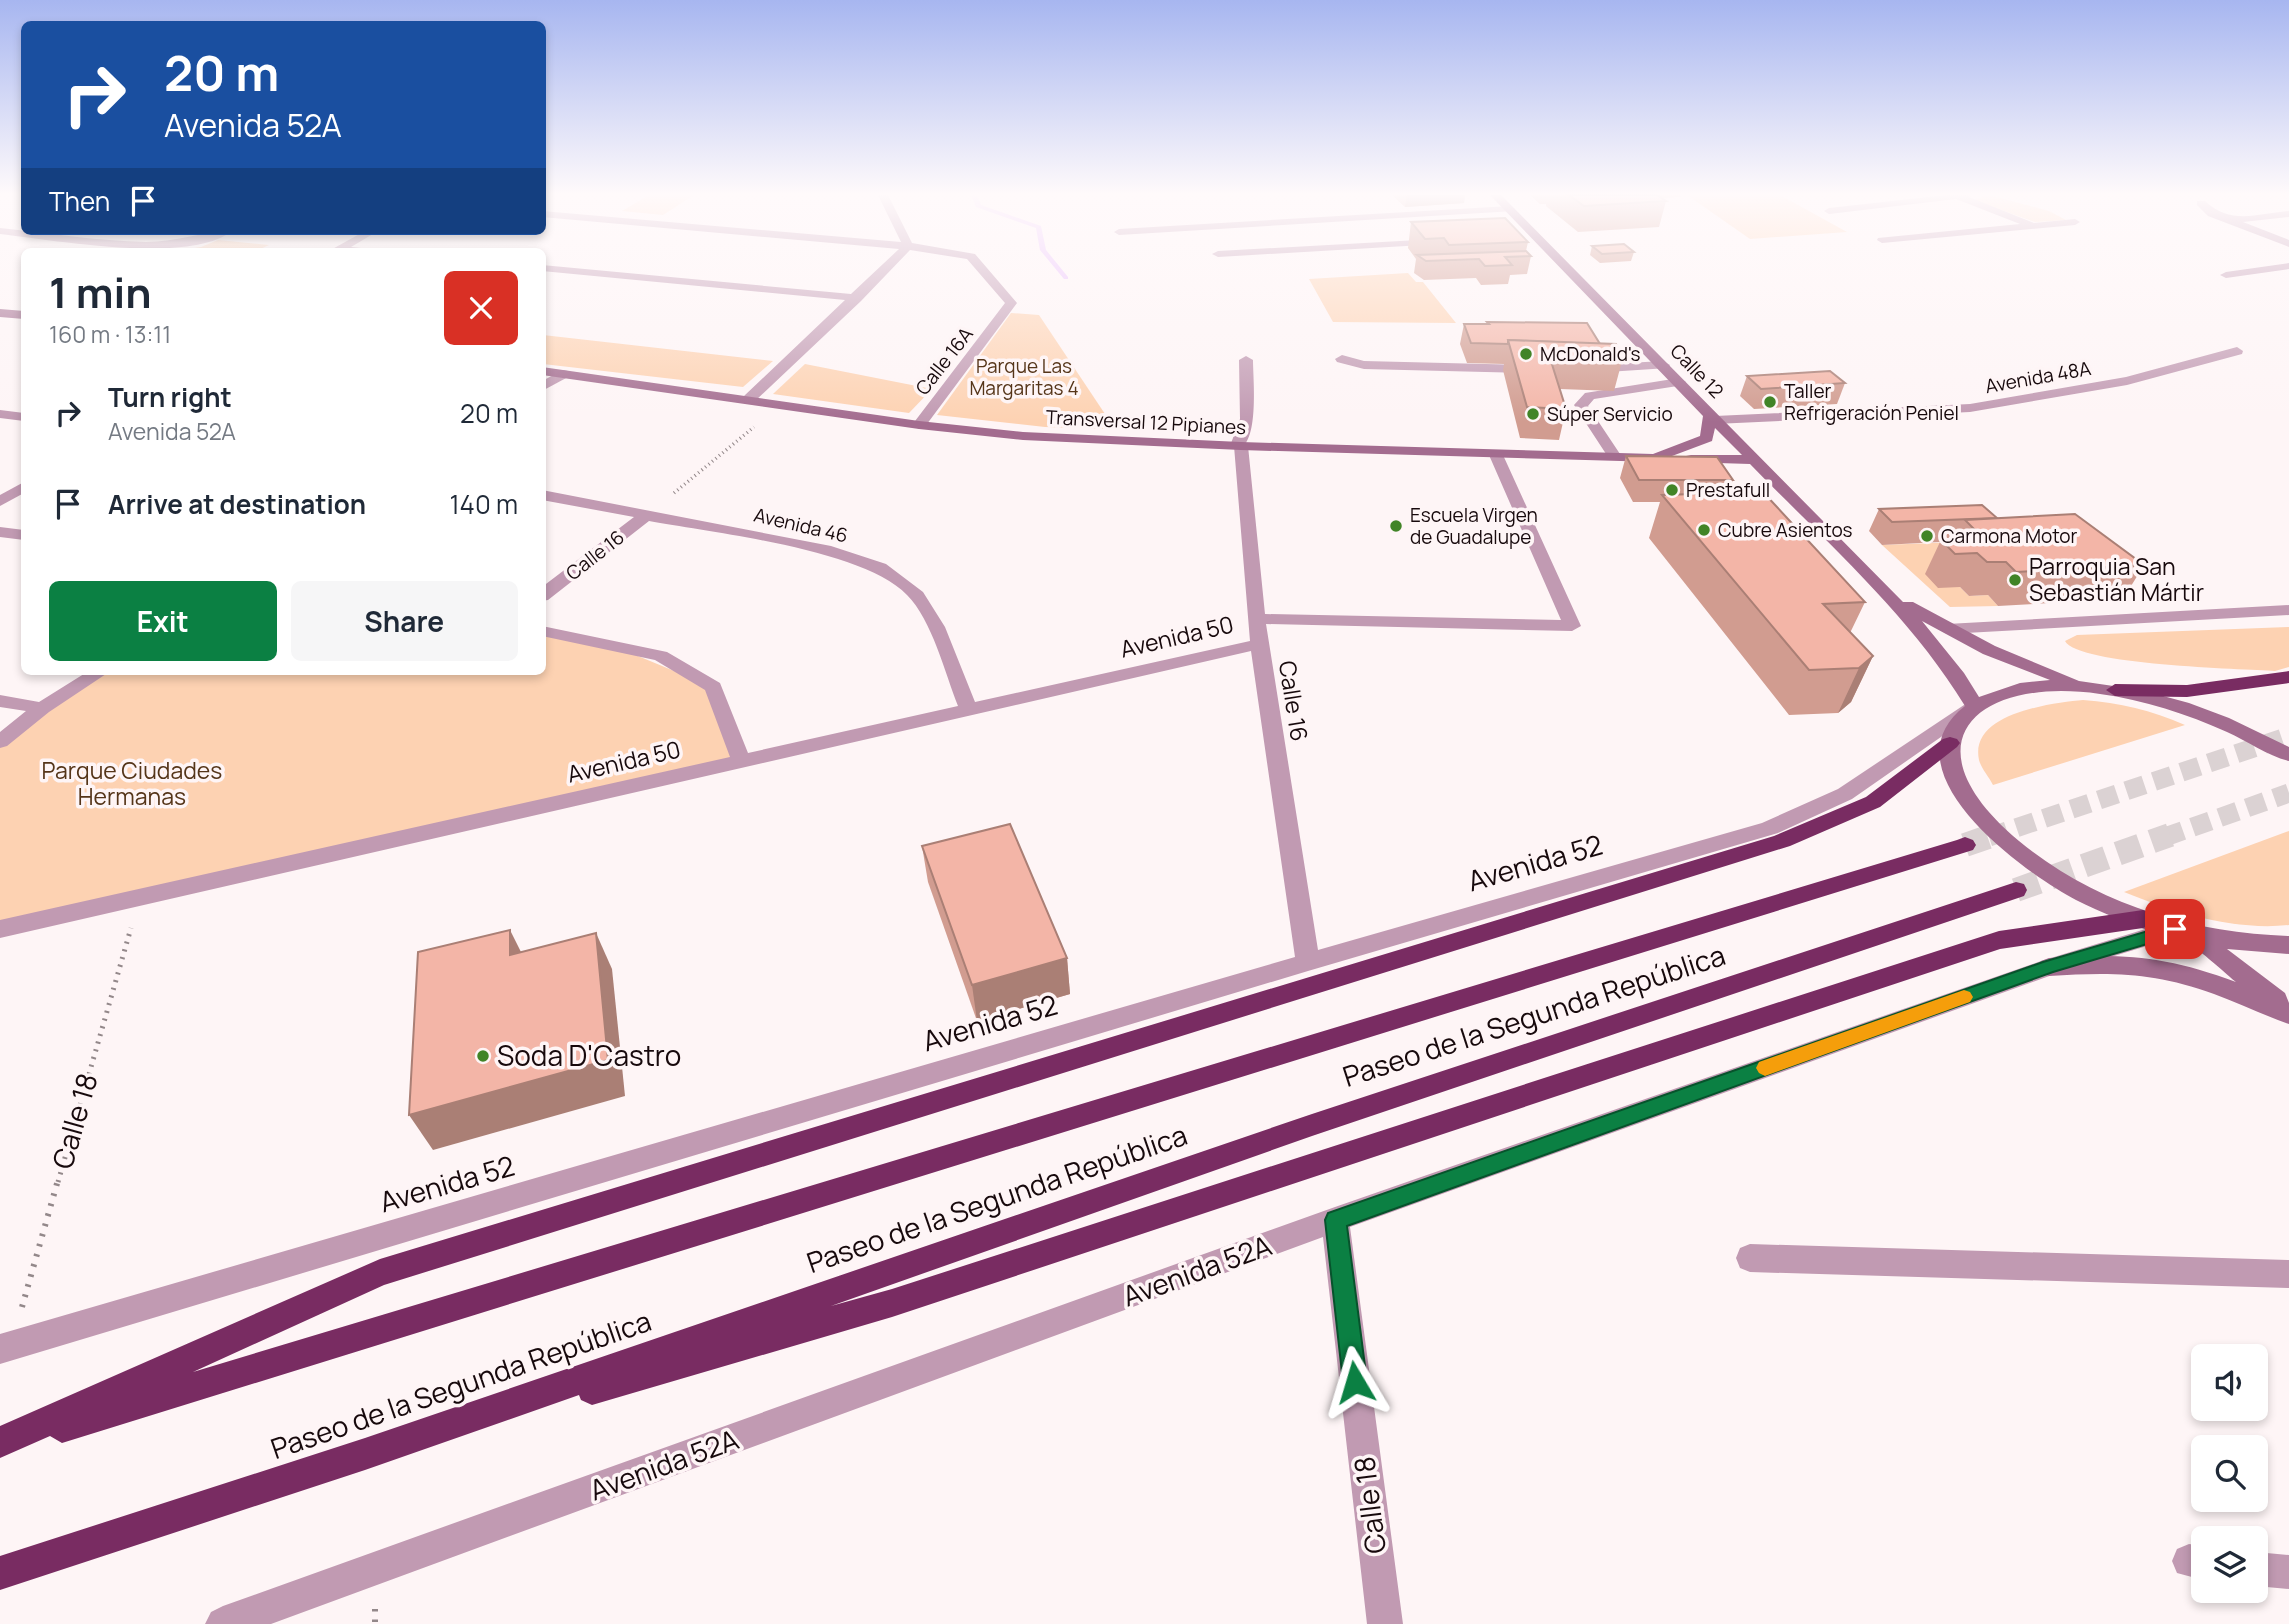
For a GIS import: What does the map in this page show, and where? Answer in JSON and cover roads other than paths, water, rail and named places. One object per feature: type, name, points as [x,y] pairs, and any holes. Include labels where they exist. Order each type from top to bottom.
[{"type":"highway","points":[[2115,690],[2186,691],[2289,677]]},
{"type":"highway","points":[[0,1444],[380,1273],[1783,841],[1873,802],[1950,743]]},
{"type":"highway","name":"Paseo de la Segunda República","points":[[0,1444],[1965,845]]},
{"type":"highway","name":"Paseo de la Segunda República","points":[[0,1573],[365,1454],[1312,1125],[2016,890]]},
{"type":"highway","points":[[365,1454],[892,1303],[1999,940],[2143,919]]},
{"type":"main road","name":"Calle 12","points":[[1565,271],[1663,365],[1752,460],[1922,632],[1957,677],[1975,706]]},
{"type":"main road","points":[[2,315],[21,315]]},
{"type":"main road","name":"Transversal 12 Pipianes","points":[[546,372],[919,425],[1023,436],[1496,455],[1752,460]]},
{"type":"main road","points":[[1656,458],[1707,438],[1713,418]]},
{"type":"main road","name":"Calle 12","points":[[1866,576],[1903,603],[1947,629],[2024,665],[2086,687]]},
{"type":"main road","points":[[2289,755],[2252,734],[2189,709],[2115,690],[2086,687],[2022,689],[1996,696],[1975,706],[1963,716],[1950,743],[1951,763],[1959,785],[1974,809],[1996,833],[2025,857],[2060,880],[2143,919],[2182,931],[2232,942],[2289,945]]},
{"type":"main road","points":[[2182,931],[2289,1012]]},
{"type":"main road","points":[[2049,967],[2104,963],[2166,970],[2234,990],[2289,1012]]},
{"type":"street","points":[[571,271],[857,298]]},
{"type":"street","points":[[749,399],[884,271]]},
{"type":"street","name":"Calle 16A","points":[[919,425],[1011,303],[984,271]]},
{"type":"street","points":[[2226,275],[2255,271]]},
{"type":"street","name":"Avenida 48A","points":[[1713,418],[1970,408],[2127,381],[2236,351]]},
{"type":"street","points":[[1601,353],[1607,361],[1604,369]]},
{"type":"street","points":[[1342,359],[1364,365],[1551,369]]},
{"type":"street","points":[[1239,446],[1247,419],[1246,360]]},
{"type":"street","points":[[1578,369],[1663,365]]},
{"type":"street","points":[[546,385],[563,374]]},
{"type":"street","points":[[1615,457],[1581,405],[1584,401],[1590,396],[1679,382]]},
{"type":"street","points":[[0,414],[21,417]]},
{"type":"street","name":"Calle 16","points":[[1239,446],[1259,644],[1308,961]]},
{"type":"street","name":"Avenida 50","points":[[1258,619],[1572,626],[1496,455]]},
{"type":"street","points":[[0,501],[21,489]]},
{"type":"street","name":"Avenida 46","points":[[546,496],[831,551],[880,568],[914,593],[936,627],[969,710]]},
{"type":"street","name":"Calle 16","points":[[546,593],[648,514]]},
{"type":"street","points":[[0,532],[21,535]]},
{"type":"street","points":[[1947,629],[2289,610]]},
{"type":"street","points":[[546,632],[661,656],[713,687],[741,761]]},
{"type":"street","name":"Avenida 50","points":[[0,929],[1259,644]]},
{"type":"street","points":[[0,742],[42,708],[95,675]]},
{"type":"street","points":[[0,701],[42,708]]},
{"type":"street","name":"Avenida 52","points":[[5,1347],[1308,961],[1770,828],[1844,794],[1975,706]]},
{"type":"street","name":"Avenida 52A","points":[[223,1624],[1335,1220],[2049,967],[2182,931]]},
{"type":"street","name":"Calle 18","points":[[1335,1220],[1385,1624]]},
{"type":"street","points":[[1750,1258],[2289,1274]]},
{"type":"street","points":[[2268,1570],[2289,1572]]},
{"type":"waterway","points":[[1060,271],[1066,278]]},
{"type":"tunnel","points":[[1989,837],[2289,736]]},
{"type":"tunnel","points":[[2165,837],[2289,793]]},
{"type":"tunnel","points":[[1965,845],[1994,835]]},
{"type":"tunnel","points":[[2016,890],[2170,835]]},
{"type":"place","name":"McDonald's","points":[[1526,354]]},
{"type":"place","name":"Taller Refrigeración Peniel","points":[[1770,402]]},
{"type":"place","name":"Súper Servicio","points":[[1533,414]]},
{"type":"place","name":"Prestafull","points":[[1672,490]]},
{"type":"place","name":"Escuela Virgen de Guadalupe","points":[[1396,526]]},
{"type":"place","name":"Cubre Asientos","points":[[1704,530]]},
{"type":"place","name":"Carmona Motor","points":[[1927,536]]},
{"type":"place","name":"Parroquia San Sebastián Mártir","points":[[2015,580]]},
{"type":"place","name":"Soda D'Castro","points":[[483,1056]]},
{"type":"park label","name":"Parque Las Margaritas 4","points":[[1024,377]]},
{"type":"park label","name":"Parque Ciudades Hermanas","points":[[132,784]]}]
